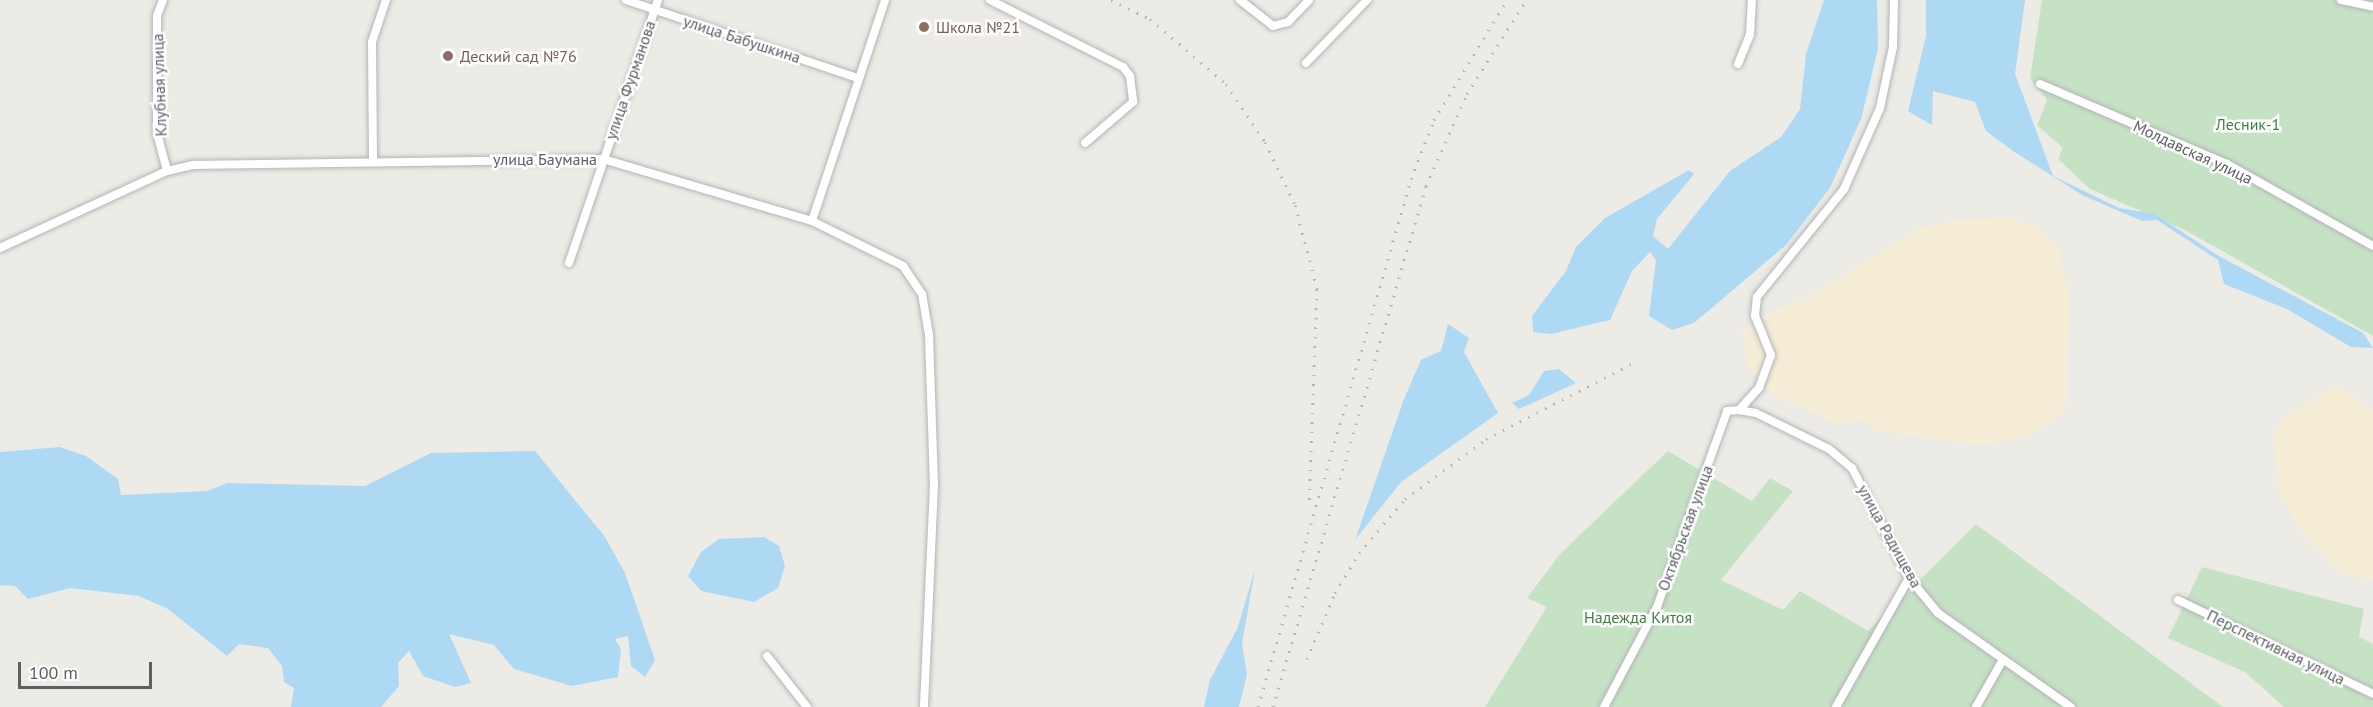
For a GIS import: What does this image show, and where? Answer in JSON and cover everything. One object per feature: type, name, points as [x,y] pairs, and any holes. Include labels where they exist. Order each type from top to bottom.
[{"type":"street","name":"Клубная улица","points":[[163,0],[157,16],[157,133],[167,171]]},
{"type":"street","points":[[373,159],[372,42],[386,0]]},
{"type":"street","name":"улица Бабушкина","points":[[626,0],[858,78]]},
{"type":"street","name":"улица Фурманова","points":[[569,263],[658,0]]},
{"type":"street","points":[[812,221],[885,0]]},
{"type":"street","points":[[990,0],[1123,67],[1130,76],[1133,102],[1085,143]]},
{"type":"street","points":[[1240,0],[1273,26],[1288,22],[1309,0]]},
{"type":"street","points":[[1306,63],[1367,0]]},
{"type":"street","points":[[1738,64],[1750,35],[1752,0]]},
{"type":"street","points":[[1739,410],[1759,388],[1771,355],[1755,316],[1757,297],[1844,189],[1880,108],[1893,47],[1894,0]]},
{"type":"street","points":[[2341,0],[2373,7]]},
{"type":"street","name":"Молдавская улица","points":[[2040,84],[2227,164],[2373,246]]},
{"type":"street","name":"улица Баумана","points":[[167,171],[373,159],[603,159],[812,221],[903,266],[922,294],[929,335],[934,485],[924,707]]},
{"type":"street","points":[[0,248],[167,171]]},
{"type":"street","name":"улица Радищева","points":[[1727,411],[1739,410],[1756,413],[1829,448],[1852,468],[1909,578],[1938,613],[2001,663],[2071,707]]},
{"type":"street","name":"Октябрьская улица","points":[[1604,707],[1657,607],[1727,411]]},
{"type":"street","points":[[1836,707],[1909,578]]},
{"type":"street","name":"Перспективная улица","points":[[2178,600],[2373,694]]},
{"type":"street","points":[[767,656],[807,707]]},
{"type":"street","points":[[1976,707],[2001,663]]},
{"type":"green space","name":"Лесник-1","points":[[2042,0],[2373,0],[2373,336],[2185,230],[2090,189],[2058,159],[2063,148],[2037,125],[2047,100],[2030,78]]},
{"type":"green space","name":"Надежда Китоя","points":[[1668,451],[1752,501],[1770,478],[1793,491],[1721,580],[1783,610],[1800,591],[1868,631],[1976,524],[2223,707],[1485,707],[1547,607],[1527,598],[1561,553]]},
{"type":"green space","points":[[2202,567],[2364,609],[2359,637],[2373,644],[2373,707],[2284,707],[2245,672],[2168,638]]},
{"type":"sand","points":[[2010,218],[2035,227],[2058,248],[2069,296],[2067,404],[2052,423],[2019,438],[1980,445],[1878,431],[1859,419],[1840,425],[1772,394],[1747,367],[1742,330],[1771,312],[1807,298],[1919,229],[1953,220]]},
{"type":"sand","points":[[2331,389],[2342,389],[2373,409],[2373,580],[2341,573],[2302,533],[2280,494],[2273,436],[2284,417]]},
{"type":"water","points":[[1824,0],[1877,0],[1878,49],[1861,119],[1830,188],[1786,245],[1694,323],[1672,330],[1649,316],[1656,260],[1650,252],[1632,271],[1610,320],[1551,334],[1533,332],[1532,316],[1566,271],[1576,247],[1605,218],[1689,170],[1694,174],[1657,219],[1653,236],[1668,249],[1730,171],[1781,137],[1800,109],[1806,54]]},
{"type":"water","points":[[1926,0],[2025,0],[2015,74],[2053,176],[2119,208],[2155,214],[2217,255],[2363,333],[2373,348],[2351,347],[2287,309],[2224,284],[2218,260],[2157,220],[2142,221],[2082,195],[2013,151],[1986,131],[1975,102],[1933,91],[1932,125],[1908,111],[1926,36]]},
{"type":"water","points":[[1448,324],[1469,338],[1464,352],[1498,413],[1401,482],[1355,540],[1404,399],[1421,360],[1441,351]]},
{"type":"water","points":[[1559,369],[1576,383],[1519,409],[1512,403],[1529,395],[1544,371]]},
{"type":"water","points":[[60,447],[86,456],[118,479],[121,495],[207,491],[227,483],[365,486],[431,453],[535,451],[605,537],[625,573],[655,660],[645,677],[631,666],[628,636],[615,639],[621,649],[618,677],[572,686],[514,669],[494,645],[449,634],[471,683],[455,687],[423,676],[409,651],[398,663],[399,686],[381,707],[291,707],[294,688],[284,682],[282,666],[268,648],[239,644],[227,656],[168,609],[139,596],[70,588],[28,599],[15,586],[0,585],[0,452]]},
{"type":"water","points":[[764,537],[779,546],[785,566],[778,588],[754,602],[701,591],[688,576],[701,552],[719,539]]},
{"type":"water","points":[[1255,569],[1242,644],[1247,675],[1239,707],[1204,707],[1210,680],[1238,627]]},
{"type":"railway","points":[[1111,0],[1150,19],[1226,84],[1265,142],[1295,205],[1317,289],[1309,504]]},
{"type":"railway","points":[[1258,707],[1411,179],[1434,120],[1507,0]]},
{"type":"railway","points":[[1273,707],[1426,186],[1467,94],[1526,0]]},
{"type":"railway","points":[[1307,659],[1335,593],[1359,553],[1405,499],[1486,439],[1637,361]]},
{"type":"place","name":"Школа №21","points":[[924,27]]},
{"type":"place","name":"Деский сад №76","points":[[448,56]]}]
